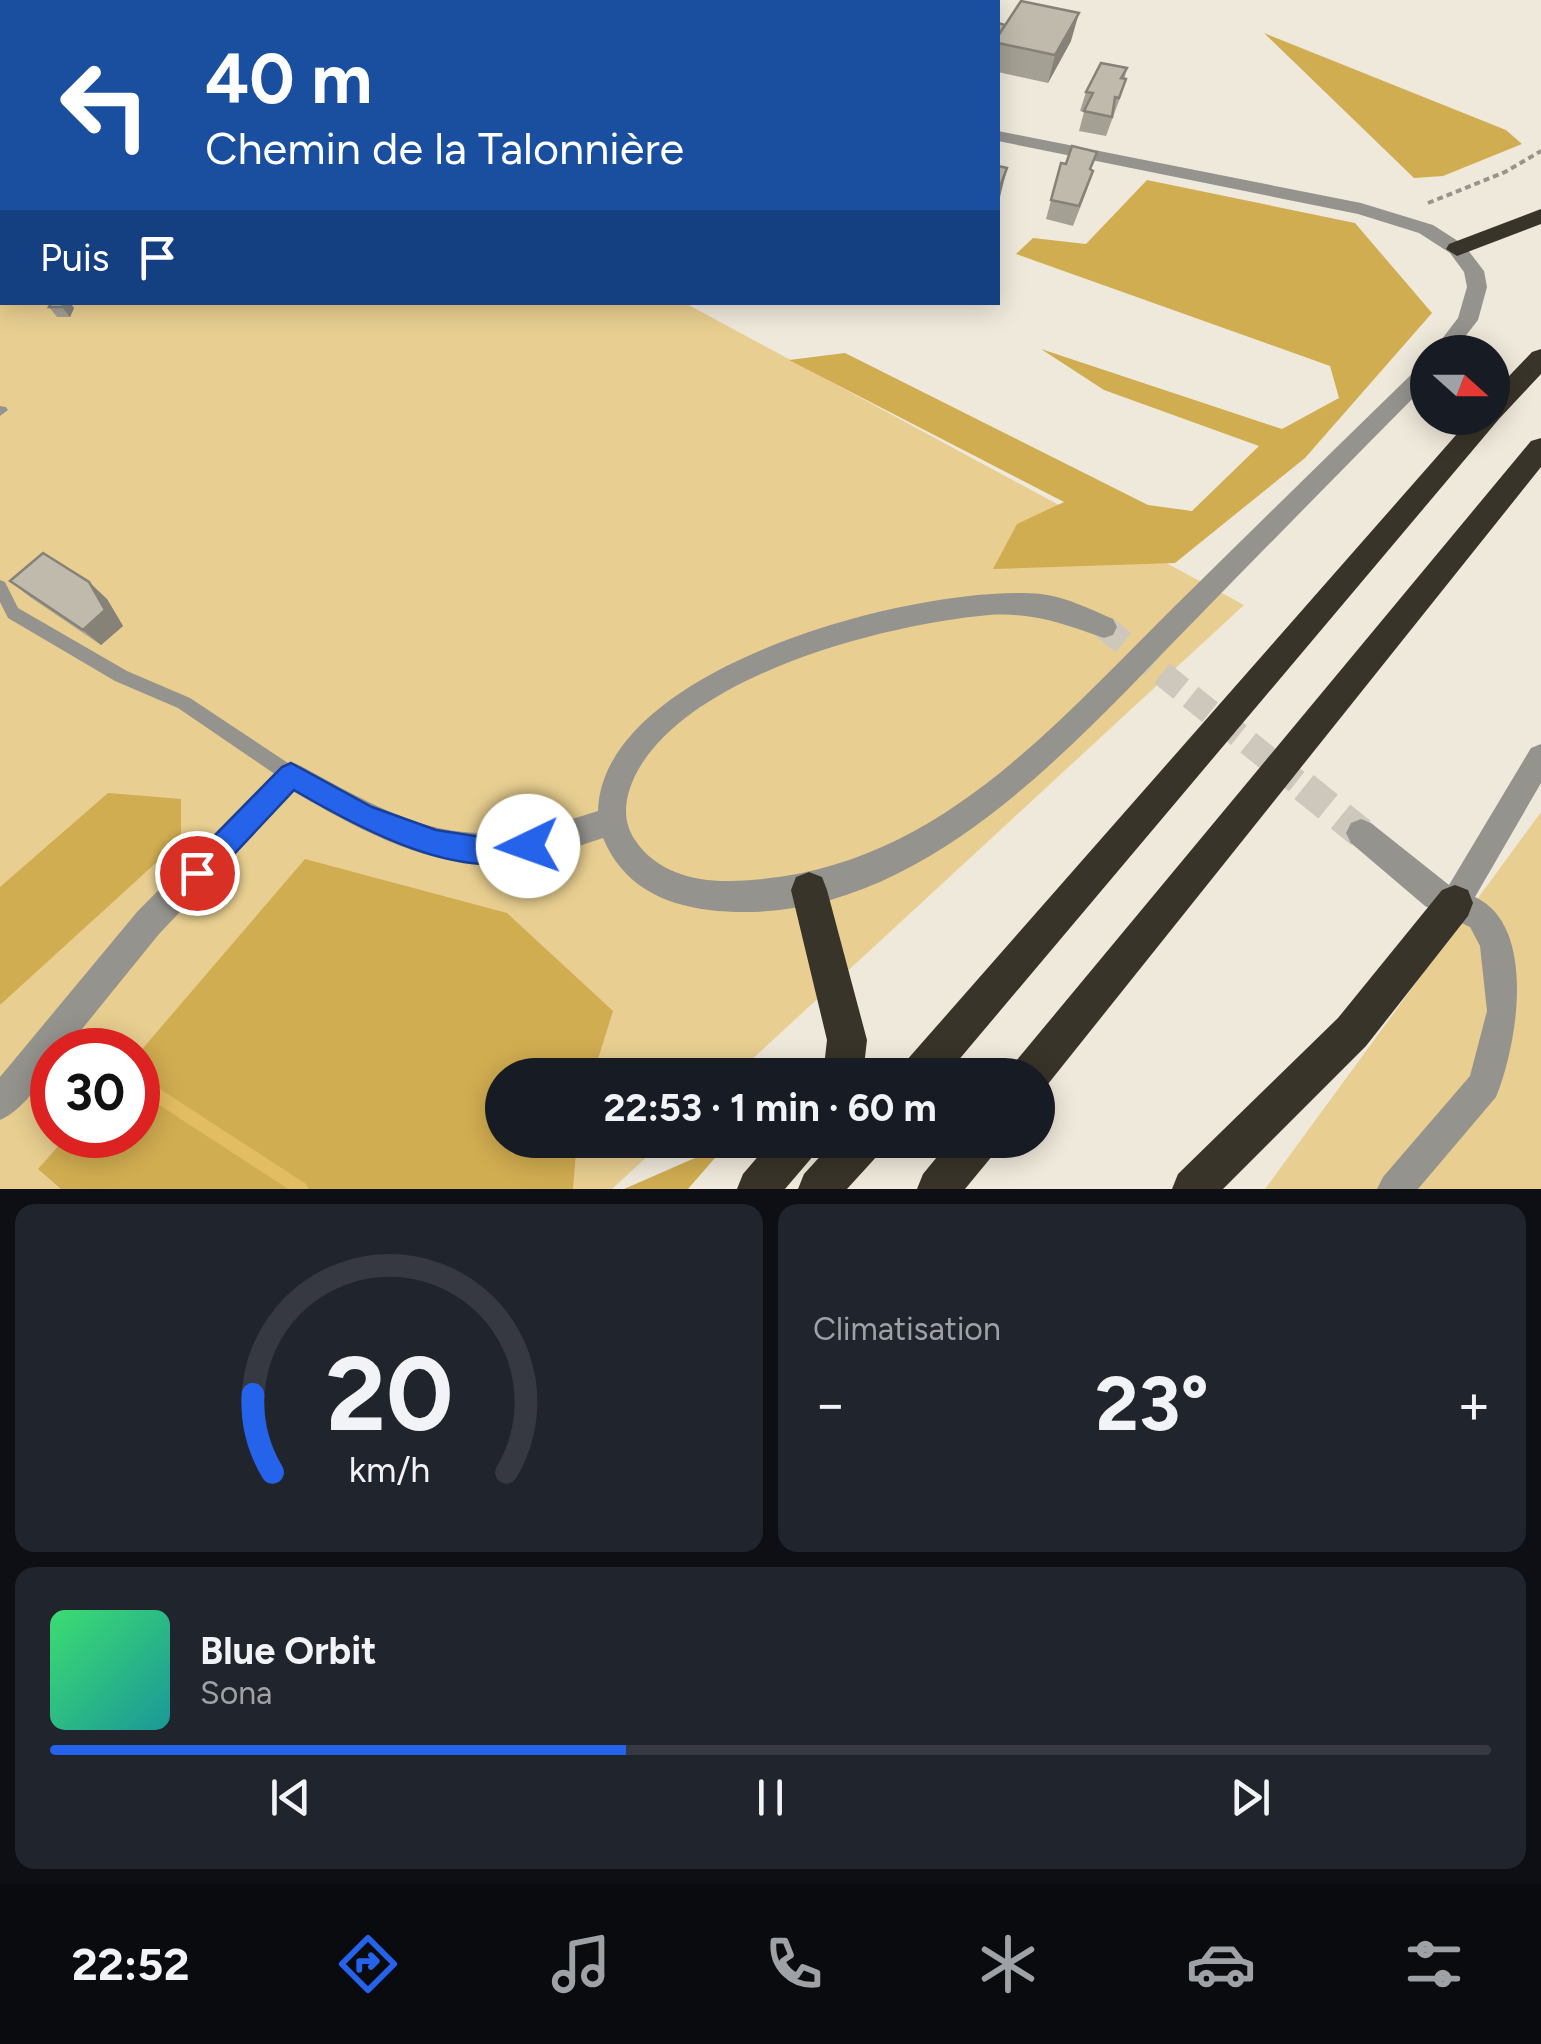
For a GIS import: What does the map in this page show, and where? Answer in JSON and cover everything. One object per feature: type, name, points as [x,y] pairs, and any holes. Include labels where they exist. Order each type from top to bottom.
[{"type":"highway","points":[[1457,249],[1541,216]]},
{"type":"highway","points":[[1510,392],[1541,358]]},
{"type":"highway","points":[[935,1058],[1471,435]]},
{"type":"highway","points":[[1044,1058],[1541,448]]},
{"type":"highway","points":[[809,890],[847,1040],[845,1058]]},
{"type":"highway","points":[[1193,1189],[1352,1032],[1455,903]]},
{"type":"highway","points":[[758,1189],[784,1158]]},
{"type":"highway","points":[[819,1189],[847,1158]]},
{"type":"highway","points":[[938,1189],[963,1158]]},
{"type":"street","points":[[1000,136],[1362,209],[1426,228],[1457,249],[1474,271],[1477,288],[1468,320],[1456,335]]},
{"type":"street","points":[[1104,627],[1072,612],[1040,605],[1005,605],[890,620],[844,630],[782,652],[691,700],[660,724],[632,755],[615,784],[610,821],[624,851],[642,872],[671,886],[705,895],[760,898],[809,890],[887,864],[978,812],[1003,790],[1410,388]]},
{"type":"street","points":[[1455,903],[1541,757]]},
{"type":"street","points":[[0,1103],[148,923],[291,775],[364,816],[436,843],[481,850],[528,846],[610,821]]},
{"type":"street","points":[[1361,833],[1436,896],[1480,916],[1496,943],[1503,1011],[1484,1085],[1395,1189]]},
{"type":"lane","points":[[0,586],[6,617],[120,676],[184,703],[291,775]]},
{"type":"path","points":[[1403,222],[1435,199],[1505,172],[1541,151]]},
{"type":"shaded area","points":[[1264,33],[1506,130],[1522,144],[1443,176],[1414,178]]},
{"type":"shaded area","points":[[1147,180],[1355,223],[1432,313],[1305,458],[1175,563],[993,569],[1017,524],[1064,502],[789,360],[845,353],[1148,505],[1192,511],[1259,446],[1104,390],[1041,349],[1282,429],[1339,398],[1330,366],[1016,254],[1033,238],[1086,244]]},
{"type":"shaded area","points":[[0,305],[689,305],[1244,605],[753,1058],[485,1058],[485,1158],[646,1158],[612,1189],[0,1189]]},
{"type":"shaded area","points":[[108,793],[181,799],[181,840],[0,1005],[0,887]]},
{"type":"shaded area","points":[[1541,812],[1541,1189],[1265,1189]]},
{"type":"shaded area","points":[[305,859],[507,913],[613,1011],[598,1058],[485,1058],[485,1158],[576,1158],[573,1189],[61,1189],[38,1169],[48,1158],[160,1158],[160,1028]]},
{"type":"shaded area","points":[[695,1158],[715,1158],[688,1189],[624,1189]]},
{"type":"building","points":[[1021,1],[1079,13],[1055,55],[1000,43],[1000,33]]},
{"type":"building","points":[[1101,63],[1127,68],[1112,117],[1084,111],[1093,93],[1086,92]]},
{"type":"building","points":[[1072,146],[1097,152],[1079,206],[1051,200],[1061,163],[1066,164]]},
{"type":"building","points":[[1000,166],[1007,168],[1000,187]]},
{"type":"building","points":[[43,553],[89,582],[105,610],[83,630],[10,581]]},
{"type":"waterway","points":[[160,1097],[301,1189]]},
{"type":"tunnel","points":[[1104,627],[1307,790]]},
{"type":"tunnel","points":[[1304,787],[1361,833]]},
{"type":"route","points":[[197,873],[291,775],[364,816],[436,843],[481,850],[528,846]]}]
